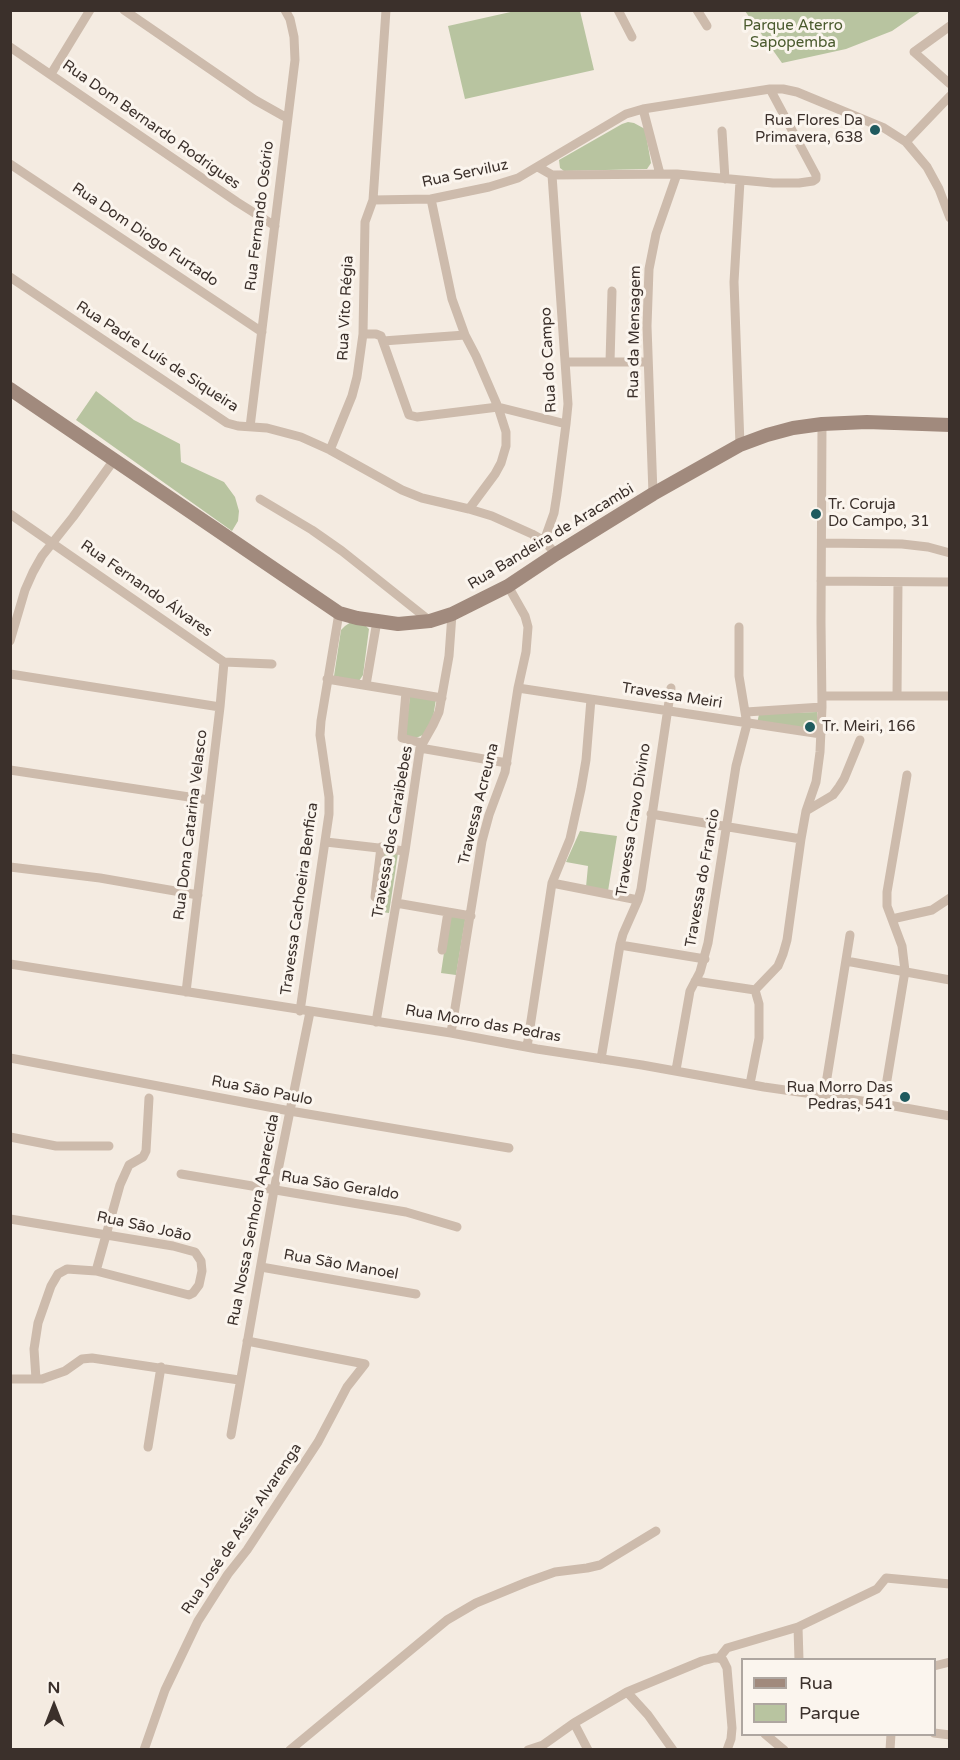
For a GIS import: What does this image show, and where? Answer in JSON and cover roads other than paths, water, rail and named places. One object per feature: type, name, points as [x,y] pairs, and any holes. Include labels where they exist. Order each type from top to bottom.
[{"type":"main road","name":"Rua Bandeira de Aracambi","points":[[10,390],[339,613],[398,624],[417,624],[452,614],[508,586],[653,494],[740,445],[767,435],[822,424],[867,422],[950,425]]},
{"type":"street","points":[[51,74],[90,10]]},
{"type":"street","points":[[124,10],[255,100],[287,118]]},
{"type":"street","name":"Rua Fernando Osório","points":[[250,427],[295,60],[294,37],[285,10]]},
{"type":"street","points":[[373,200],[386,10]]},
{"type":"street","points":[[618,10],[632,37]]},
{"type":"street","points":[[697,10],[707,26]]},
{"type":"street","points":[[950,26],[914,52],[950,84]]},
{"type":"street","name":"Rua Dom Bernardo Rodrigues","points":[[10,47],[275,226]]},
{"type":"street","points":[[538,167],[552,175],[677,174],[740,181],[799,183],[813,181],[816,175],[770,89]]},
{"type":"street","name":"Rua Serviluz","points":[[373,200],[431,199],[489,187],[518,178],[626,114],[643,109],[770,89],[783,89],[797,92],[884,128],[906,142],[927,167],[939,189],[950,218]]},
{"type":"street","points":[[906,142],[950,96]]},
{"type":"street","points":[[643,109],[660,174]]},
{"type":"street","points":[[722,131],[725,179]]},
{"type":"street","name":"Rua Dom Diogo Furtado","points":[[10,164],[262,332]]},
{"type":"street","name":"Rua da Mensagem","points":[[653,494],[647,326],[651,256],[656,234],[677,174]]},
{"type":"street","name":"Rua do Campo","points":[[544,541],[555,504],[568,404],[552,175]]},
{"type":"street","points":[[740,181],[734,282],[740,445]]},
{"type":"street","points":[[431,199],[452,299],[465,335],[498,407],[506,432],[504,454],[495,474],[469,509]]},
{"type":"street","name":"Rua Vito Régia","points":[[330,450],[352,396],[357,377],[365,304],[365,222],[373,200]]},
{"type":"street","name":"Rua Padre Luís de Siqueira","points":[[10,278],[219,418],[238,426],[288,432],[330,450],[402,490],[422,498],[492,516],[544,541],[556,554]]},
{"type":"street","points":[[610,362],[612,291]]},
{"type":"street","points":[[363,334],[379,334],[383,341],[409,415],[417,417],[498,407],[566,424]]},
{"type":"street","points":[[383,341],[465,335]]},
{"type":"street","points":[[566,362],[648,362]]},
{"type":"street","points":[[755,990],[777,966],[783,954],[806,811],[816,782],[822,707],[822,424]]},
{"type":"street","points":[[10,641],[25,590],[33,572],[114,460]]},
{"type":"street","points":[[260,499],[312,530],[430,621]]},
{"type":"street","name":"Rua Fernando Álvares","points":[[10,514],[224,662]]},
{"type":"street","points":[[822,543],[902,544],[928,547],[950,553]]},
{"type":"street","points":[[821,581],[950,582]]},
{"type":"street","points":[[897,696],[898,582]]},
{"type":"street","name":"Travessa Acreuna","points":[[451,1033],[482,841],[505,772],[526,652],[528,627],[525,616],[508,586]]},
{"type":"street","name":"Travessa Cachoeira Benfica","points":[[300,1011],[329,814],[329,797],[320,735],[339,613]]},
{"type":"street","name":"Travessa dos Caraibebes","points":[[376,1022],[421,745],[439,712],[449,656],[452,614]]},
{"type":"street","points":[[366,685],[377,621]]},
{"type":"street","points":[[739,627],[739,676],[747,724]]},
{"type":"street","points":[[224,662],[272,664]]},
{"type":"street","name":"Rua Dona Catarina Velasco","points":[[186,992],[224,662]]},
{"type":"street","points":[[10,674],[220,707]]},
{"type":"street","points":[[327,679],[442,698]]},
{"type":"street","name":"Travessa Meiri","points":[[518,688],[821,734]]},
{"type":"street","name":"Travessa Cravo Divino","points":[[602,1059],[620,945],[638,900],[645,864],[671,688]]},
{"type":"street","points":[[406,692],[402,738],[421,745],[507,763]]},
{"type":"street","points":[[822,696],[950,696]]},
{"type":"street","points":[[527,1047],[552,883],[570,839],[586,760],[591,699]]},
{"type":"street","points":[[746,712],[822,707]]},
{"type":"street","name":"Travessa do Francio","points":[[676,1070],[690,992],[705,959],[737,758],[747,724]]},
{"type":"street","points":[[806,811],[833,795],[844,779],[860,740]]},
{"type":"street","points":[[10,771],[209,800]]},
{"type":"street","points":[[883,1104],[905,971],[902,946],[887,906],[887,892],[907,775]]},
{"type":"street","points":[[651,814],[801,839]]},
{"type":"street","points":[[326,842],[405,851]]},
{"type":"street","points":[[375,897],[381,847]]},
{"type":"street","points":[[10,867],[198,895]]},
{"type":"street","points":[[552,883],[638,900]]},
{"type":"street","points":[[892,919],[932,910],[950,898]]},
{"type":"street","points":[[396,903],[471,916]]},
{"type":"street","points":[[442,950],[448,912]]},
{"type":"street","points":[[824,1096],[850,935]]},
{"type":"street","points":[[620,945],[705,959]]},
{"type":"street","points":[[846,961],[950,980]]},
{"type":"street","name":"Rua Morro das Pedras","points":[[11,964],[451,1033],[950,1116]]},
{"type":"street","points":[[695,981],[755,990]]},
{"type":"street","points":[[750,1084],[759,1038],[759,1004],[755,990]]},
{"type":"street","name":"Rua Nossa Senhora Aparecida","points":[[231,1435],[274,1190],[310,1012]]},
{"type":"street","name":"Rua São Paulo","points":[[10,1058],[290,1112],[509,1148]]},
{"type":"street","points":[[96,1270],[120,1185],[129,1165],[143,1157],[146,1151],[149,1098]]},
{"type":"street","points":[[10,1137],[56,1146],[109,1146]]},
{"type":"street","name":"Rua São Geraldo","points":[[181,1174],[406,1212],[457,1227]]},
{"type":"street","name":"Rua São João","points":[[10,1219],[173,1246],[195,1252],[201,1261],[202,1271],[199,1285],[189,1295],[96,1270],[67,1269],[58,1274],[51,1286],[38,1323],[34,1349],[36,1379]]},
{"type":"street","name":"Rua São Manoel","points":[[261,1267],[416,1294]]},
{"type":"street","name":"Rua José de Assis Alvarenga","points":[[145,1749],[165,1690],[198,1621],[313,1450],[347,1387],[365,1364],[247,1341]]},
{"type":"street","points":[[10,1380],[36,1379],[55,1375],[87,1358],[239,1380]]},
{"type":"street","points":[[148,1447],[161,1367]]},
{"type":"street","points":[[290,1749],[447,1620],[476,1603],[527,1582],[555,1572],[600,1565],[656,1531]]},
{"type":"street","points":[[528,1749],[543,1745],[574,1723],[627,1692],[702,1661],[719,1658],[727,1648],[798,1627],[877,1589],[886,1578],[950,1584]]},
{"type":"street","points":[[798,1627],[799,1658]]},
{"type":"street","points":[[719,1658],[723,1660],[727,1668],[732,1728],[727,1749]]},
{"type":"street","points":[[627,1692],[648,1715],[673,1749]]},
{"type":"street","points":[[574,1723],[588,1749]]},
{"type":"street","points":[[732,1728],[741,1723]]},
{"type":"street","points":[[768,1736],[784,1749]]},
{"type":"place","name":"Rua Flores Da Primavera, 638","points":[[875,130]]},
{"type":"place","name":"Tr. Coruja Do Campo, 31","points":[[816,514]]},
{"type":"place","name":"Tr. Meiri, 166","points":[[810,727]]},
{"type":"place","name":"Rua Morro Das Pedras, 541","points":[[905,1097]]},
{"type":"park label","name":"Parque Aterro Sapopemba","points":[[793,34]]}]
